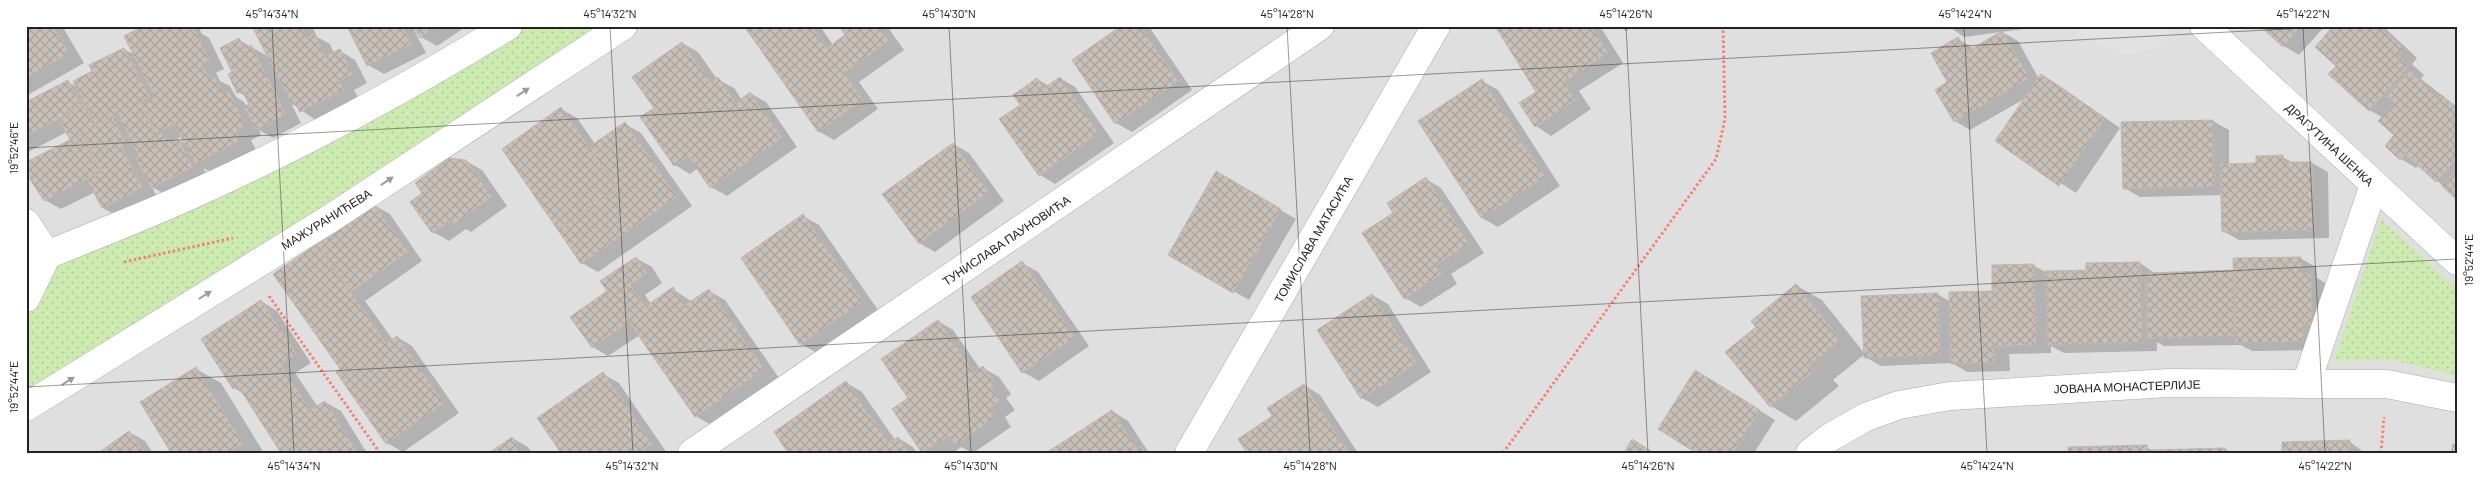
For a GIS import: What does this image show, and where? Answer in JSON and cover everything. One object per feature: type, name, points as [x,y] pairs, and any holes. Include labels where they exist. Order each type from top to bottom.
[{"type":"street","points":[[37,258],[190,196],[273,156],[377,102],[508,26]]},
{"type":"street","name":"МАЖУРАНИЋЕВА","points":[[26,407],[249,267],[332,218],[623,26]]},
{"type":"street","name":"ТУНИСЛАВА ПАУНОВИЋА","points":[[692,453],[1320,26]]},
{"type":"street","name":"ТОМИСЛАВА МАТАСИЋА","points":[[1189,453],[1436,26]]},
{"type":"street","name":"ДРАГУТИНА ШЕНКА","points":[[2204,26],[2457,261]]},
{"type":"street","points":[[2306,384],[2374,185]]},
{"type":"street","points":[[26,223],[37,258],[26,298]]},
{"type":"street","name":"ЈОВАНА МОНАСТЕРЛИЈЕ","points":[[1810,453],[1829,438],[1866,416],[1899,405],[1950,396],[2169,383],[2387,384],[2457,398]]},
{"type":"path","points":[[1503,453],[1716,159],[1725,119],[1723,26]]},
{"type":"path","points":[[123,262],[237,238]]},
{"type":"path","points":[[249,267],[380,453]]},
{"type":"shaded area","points":[[26,26],[2457,26],[2457,453],[26,453]]},
{"type":"shaded area","points":[[2071,26],[2179,26],[2158,49],[2125,54],[2077,36]]},
{"type":"green space","points":[[523,26],[611,26],[26,399],[26,313],[52,260],[489,47]]},
{"type":"green space","points":[[2381,219],[2457,289],[2457,375],[2389,360],[2334,361]]},
{"type":"building","points":[[26,26],[53,26],[69,53],[26,78]]},
{"type":"building","points":[[143,26],[188,26],[189,30],[194,28],[209,59],[201,64],[210,78],[214,76],[224,94],[229,91],[246,126],[236,131],[241,140],[195,164],[174,124],[156,133],[141,104],[154,96],[124,36]]},
{"type":"building","points":[[252,26],[301,26],[307,37],[314,33],[325,56],[340,49],[353,74],[339,81],[344,90],[300,112],[296,103],[292,105]]},
{"type":"building","points":[[347,26],[402,26],[411,44],[367,66]]},
{"type":"building","points":[[413,26],[438,26],[420,38]]},
{"type":"building","points":[[744,26],[811,26],[827,48],[845,35],[839,26],[879,26],[889,41],[844,73],[863,100],[818,132]]},
{"type":"building","points":[[1121,26],[1140,26],[1178,81],[1115,124],[1072,60]]},
{"type":"building","points":[[1495,26],[1591,26],[1608,53],[1564,82],[1576,100],[1535,127],[1519,103],[1536,92]]},
{"type":"building","points":[[1947,26],[1968,26],[1948,29]]},
{"type":"building","points":[[2260,26],[2301,26],[2283,47]]},
{"type":"building","points":[[2333,26],[2379,26],[2403,48],[2397,55],[2409,66],[2369,111],[2328,74],[2336,66],[2315,47]]},
{"type":"building","points":[[2002,31],[2029,78],[1954,122],[1935,90],[1947,82],[1931,53],[1958,37],[1966,52]]},
{"type":"building","points":[[239,38],[244,48],[251,45],[286,114],[256,130],[244,107],[249,104],[242,91],[237,93],[228,74],[232,72],[220,48]]},
{"type":"building","points":[[682,42],[711,82],[718,77],[736,103],[750,92],[782,138],[710,188],[688,156],[674,166],[640,117],[654,108],[632,77]]},
{"type":"building","points":[[124,48],[150,97],[140,102],[157,136],[162,133],[167,143],[177,137],[193,167],[151,188],[136,158],[139,157],[118,114],[95,125],[73,81],[92,71],[89,65]]},
{"type":"building","points":[[2410,71],[2440,98],[2442,95],[2457,109],[2457,159],[2436,182],[2405,154],[2400,160],[2385,146],[2394,135],[2378,121],[2394,103],[2387,96]]},
{"type":"building","points":[[2041,74],[2105,118],[2059,186],[1995,141]]},
{"type":"building","points":[[1060,77],[1099,133],[1039,176],[999,119],[1020,105],[1013,95],[1037,78],[1044,88]]},
{"type":"building","points":[[1482,79],[1545,177],[1481,218],[1418,121]]},
{"type":"building","points":[[68,80],[81,105],[70,110],[71,113],[26,136],[26,102]]},
{"type":"building","points":[[84,103],[95,125],[112,116],[127,145],[122,148],[142,188],[102,208],[87,179],[101,172],[82,134],[70,140],[59,119],[71,113],[70,110]]},
{"type":"building","points":[[561,107],[618,188],[558,230],[502,149]]},
{"type":"building","points":[[2213,120],[2215,186],[2123,189],[2121,122]]},
{"type":"building","points":[[625,122],[677,197],[581,264],[558,230],[618,188],[589,147]]},
{"type":"building","points":[[82,134],[101,172],[44,201],[26,173],[26,162]]},
{"type":"building","points":[[953,143],[989,192],[919,244],[882,194]]},
{"type":"building","points":[[2283,155],[2283,162],[2312,162],[2314,230],[2222,232],[2220,164],[2256,163],[2256,156]]},
{"type":"building","points":[[449,158],[466,160],[492,197],[454,224],[452,219],[432,233],[410,202],[422,193],[415,183]]},
{"type":"building","points":[[2457,169],[2457,200],[2442,186]]},
{"type":"building","points":[[1216,171],[1281,209],[1233,293],[1168,255]]},
{"type":"building","points":[[1426,177],[1469,244],[1436,265],[1442,274],[1404,299],[1362,233],[1393,213],[1387,203]]},
{"type":"building","points":[[374,204],[408,252],[351,292],[317,244]]},
{"type":"building","points":[[803,214],[863,301],[800,345],[741,258]]},
{"type":"building","points":[[317,244],[386,343],[397,336],[444,403],[386,444],[336,372],[340,369],[273,274]]},
{"type":"building","points":[[636,257],[647,273],[630,285],[645,307],[673,287],[685,305],[709,289],[764,369],[695,417],[629,322],[592,348],[570,317],[607,291],[600,281]]},
{"type":"building","points":[[2301,257],[2302,274],[2311,274],[2312,325],[2303,325],[2303,341],[2235,343],[2233,258]]},
{"type":"building","points":[[1022,261],[1075,337],[1022,373],[971,297]]},
{"type":"building","points":[[2140,262],[2142,342],[2047,345],[2046,271],[2086,270],[2086,263]]},
{"type":"building","points":[[2034,264],[2036,345],[1994,346],[1994,363],[1951,364],[1949,292],[1992,291],[1992,265]]},
{"type":"building","points":[[2234,270],[2235,336],[2147,338],[2146,273]]},
{"type":"building","points":[[1796,284],[1841,340],[1809,365],[1814,371],[1770,407],[1725,352],[1756,327],[1751,321]]},
{"type":"building","points":[[1938,293],[1940,355],[1864,358],[1861,296]]},
{"type":"building","points":[[1372,294],[1417,363],[1361,399],[1317,330]]},
{"type":"building","points":[[261,300],[296,354],[281,364],[310,410],[325,401],[358,453],[281,453],[238,386],[233,389],[201,339]]},
{"type":"building","points":[[938,320],[974,373],[983,366],[996,385],[991,388],[1000,401],[990,408],[996,417],[955,445],[949,436],[922,453],[892,409],[908,398],[881,359]]},
{"type":"building","points":[[196,367],[243,444],[228,453],[171,453],[140,402]]},
{"type":"building","points":[[1695,370],[1760,410],[1733,453],[1696,453],[1658,429]]},
{"type":"building","points":[[603,372],[652,444],[640,453],[561,453],[537,418]]},
{"type":"building","points":[[846,381],[889,443],[898,437],[909,453],[788,453],[774,432]]},
{"type":"building","points":[[1304,384],[1349,453],[1247,453],[1238,439],[1272,416],[1267,408]]},
{"type":"building","points":[[1112,410],[1137,449],[1142,445],[1146,453],[1046,453]]},
{"type":"building","points":[[129,431],[145,453],[98,453]]},
{"type":"building","points":[[512,437],[523,453],[489,453]]},
{"type":"building","points":[[1632,439],[1654,453],[1624,453]]},
{"type":"building","points":[[2350,440],[2350,453],[2282,453],[2282,442]]},
{"type":"building","points":[[2453,444],[2457,445],[2457,453],[2451,453]]},
{"type":"building","points":[[2147,445],[2147,453],[2068,453],[2068,447]]},
{"type":"building","points":[[2225,448],[2226,453],[2153,453],[2152,450]]}]
